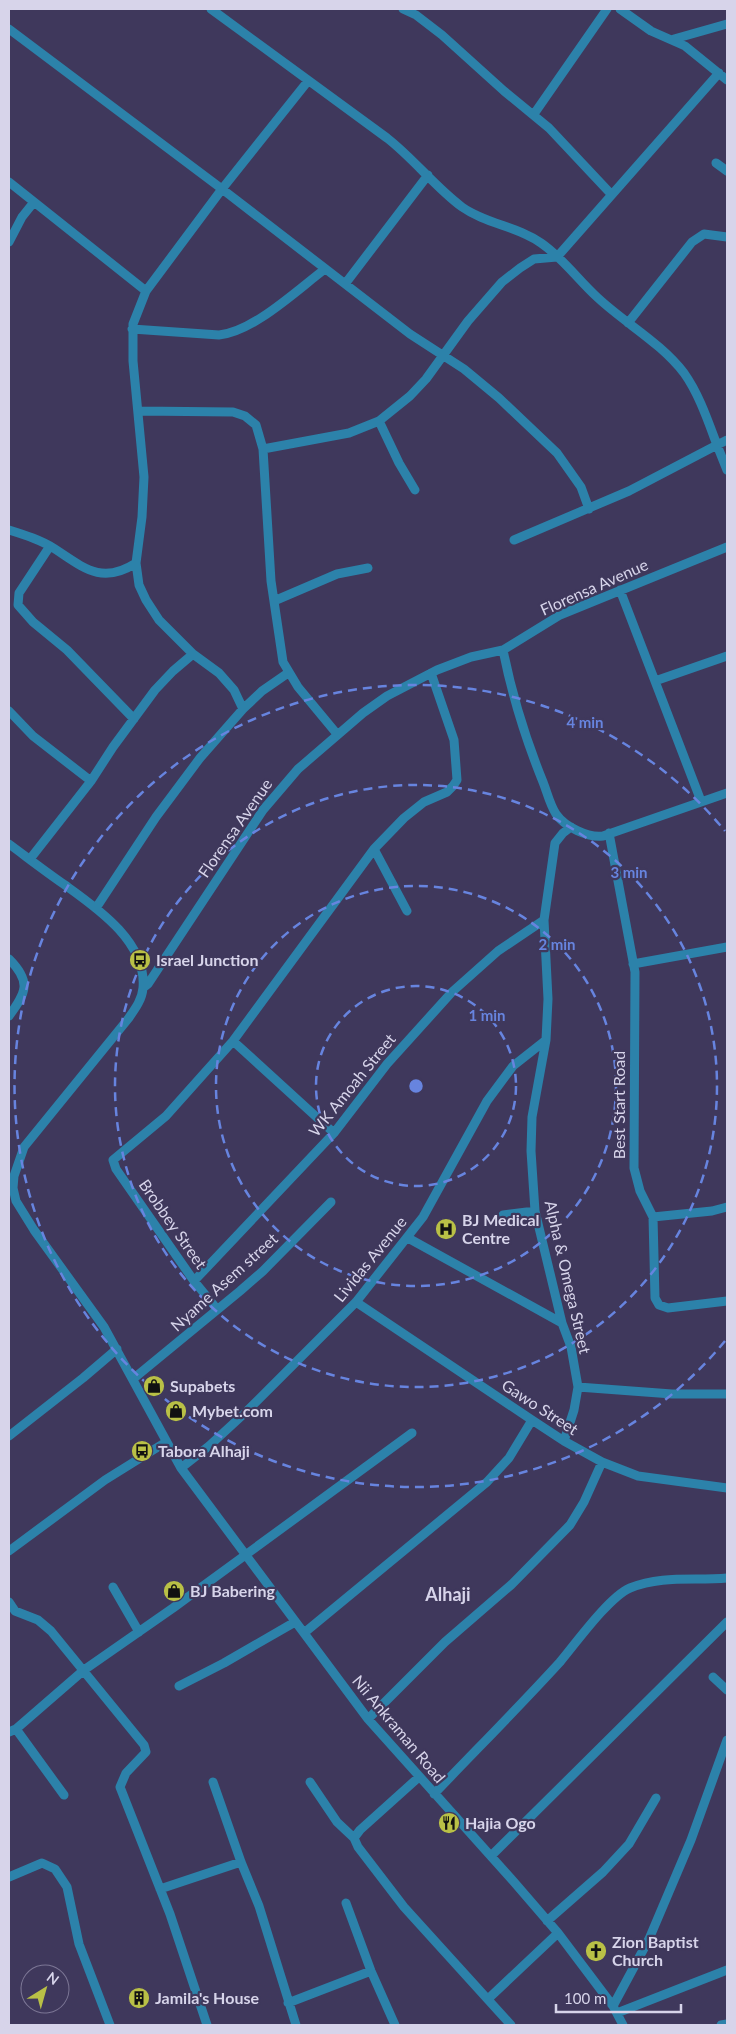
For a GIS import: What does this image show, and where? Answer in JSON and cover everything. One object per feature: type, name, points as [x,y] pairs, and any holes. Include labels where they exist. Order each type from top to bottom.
[{"type":"street","points":[[211,9],[387,138],[408,155],[448,196],[476,216],[512,228],[541,243],[594,295],[667,354],[683,372],[703,409],[727,470]]},
{"type":"street","points":[[403,9],[416,15],[442,35],[504,91],[534,114],[570,149],[611,194]]},
{"type":"street","points":[[534,114],[607,9]]},
{"type":"street","points":[[620,9],[651,31],[674,39],[692,50],[727,80]]},
{"type":"street","points":[[674,39],[727,24]]},
{"type":"street","points":[[9,29],[222,189],[410,334],[464,370],[499,398],[556,453],[582,488],[589,509]]},
{"type":"street","points":[[263,449],[349,433],[379,421],[410,396],[444,356],[468,321],[502,282],[534,259],[557,257],[719,73]]},
{"type":"street","points":[[243,708],[234,690],[220,673],[193,654],[159,620],[139,586],[136,563],[144,498],[132,329],[138,307],[146,291],[222,189],[308,81]]},
{"type":"street","points":[[716,163],[727,171]]},
{"type":"street","points":[[345,284],[428,175]]},
{"type":"street","points":[[9,182],[146,291]]},
{"type":"street","points":[[9,242],[22,217],[34,202]]},
{"type":"street","points":[[628,323],[692,242],[704,234],[711,233],[727,237]]},
{"type":"street","points":[[132,329],[219,335],[232,334],[264,315],[325,269]]},
{"type":"street","points":[[139,411],[240,414],[256,426],[263,449],[274,601],[283,662],[288,673],[337,734]]},
{"type":"street","points":[[379,421],[399,463],[415,490]]},
{"type":"street","points":[[514,540],[628,491],[727,440]]},
{"type":"street","points":[[9,530],[38,540],[82,568],[94,572],[125,570],[136,563]]},
{"type":"street","points":[[50,546],[19,593],[18,605],[33,622],[67,650],[134,719]]},
{"type":"street","name":"Florensa Avenue","points":[[18,1162],[29,1140],[128,1019],[139,1003],[143,988],[148,984],[263,810],[298,769],[337,734],[386,696],[430,673],[471,657],[503,650],[560,615],[727,547]]},
{"type":"street","points":[[274,601],[337,574],[368,568]]},
{"type":"street","points":[[620,590],[701,801]]},
{"type":"street","points":[[503,650],[509,680],[536,766],[557,815],[571,827],[594,837],[727,793]]},
{"type":"street","points":[[30,860],[91,781],[134,719],[173,671],[193,654]]},
{"type":"street","points":[[655,680],[727,656]]},
{"type":"street","points":[[96,908],[180,783],[243,708],[262,691],[288,673]]},
{"type":"street","points":[[334,1134],[233,1042],[374,849],[404,818],[424,802],[447,792],[457,780],[454,740],[430,673]]},
{"type":"street","points":[[9,711],[33,736],[91,781]]},
{"type":"street","name":"Alpha & Omega Street","points":[[564,1441],[574,1410],[578,1388],[571,1347],[562,1323],[535,1211],[531,1151],[532,1117],[546,1040],[548,999],[544,920],[555,843],[571,827]]},
{"type":"street","name":"Best Start Road","points":[[609,833],[634,964],[634,1168],[640,1191],[653,1217],[655,1298],[659,1305],[668,1308],[727,1301]]},
{"type":"street","points":[[9,844],[96,908],[119,928],[141,968],[143,988]]},
{"type":"street","points":[[374,849],[408,911]]},
{"type":"street","name":"WK Amoah Street","points":[[194,1281],[334,1134],[387,1064],[452,992],[498,951],[544,920]]},
{"type":"street","points":[[634,964],[727,947]]},
{"type":"street","points":[[9,959],[19,969],[24,980],[24,994],[9,1016]]},
{"type":"street","name":"Lividas Avenue","points":[[181,1468],[209,1446],[247,1411],[356,1302],[423,1217],[487,1101],[513,1066],[546,1040]]},
{"type":"street","name":"Brobbey Street","points":[[217,1309],[194,1281],[116,1169],[113,1160],[166,1116],[233,1042]]},
{"type":"street","points":[[9,1173],[18,1162]]},
{"type":"street","name":"Nii Ankraman Road","points":[[18,1162],[14,1188],[20,1206],[34,1230],[104,1327],[181,1468],[368,1719],[548,1921],[615,2010],[623,2025]]},
{"type":"street","name":"Nyame Asem street","points":[[133,1379],[264,1271],[331,1202]]},
{"type":"street","points":[[653,1217],[712,1211],[727,1207]]},
{"type":"street","points":[[503,1215],[535,1211]]},
{"type":"street","points":[[408,1238],[562,1323]]},
{"type":"street","name":"Gawo Street","points":[[356,1302],[564,1441],[602,1462],[638,1476],[727,1488]]},
{"type":"street","points":[[9,1436],[117,1349]]},
{"type":"street","points":[[578,1388],[672,1394],[727,1394]]},
{"type":"street","points":[[304,1633],[486,1482],[509,1458],[532,1420]]},
{"type":"street","points":[[64,1794],[12,1730],[84,1670],[412,1433]]},
{"type":"street","points":[[9,1551],[105,1480],[166,1442]]},
{"type":"street","points":[[368,1719],[445,1642],[510,1585],[570,1525],[584,1502],[602,1462]]},
{"type":"street","points":[[434,1794],[559,1663],[611,1603],[628,1589],[667,1579],[706,1580],[727,1578]]},
{"type":"street","points":[[113,1587],[139,1632]]},
{"type":"street","points":[[9,1602],[12,1614],[38,1620],[51,1631],[144,1745],[146,1752],[126,1773],[120,1787],[170,1914],[207,2025]]},
{"type":"street","points":[[179,1686],[224,1663],[295,1622]]},
{"type":"street","points":[[492,1856],[727,1622]]},
{"type":"street","points":[[713,1677],[727,1690]]},
{"type":"street","points":[[615,2010],[649,1939],[691,1840],[727,1740]]},
{"type":"street","points":[[354,1838],[360,1830],[419,1777]]},
{"type":"street","points":[[214,1782],[241,1862],[259,1906],[296,2025]]},
{"type":"street","points":[[310,1782],[337,1822],[354,1838],[358,1847],[404,1907],[511,2025]]},
{"type":"street","points":[[548,1921],[603,1872],[629,1844],[656,1798]]},
{"type":"street","points":[[160,1889],[241,1862]]},
{"type":"street","points":[[9,1877],[42,1863],[56,1869],[67,1888],[78,1944],[110,2025]]},
{"type":"street","points":[[346,1902],[371,1971],[395,2025]]},
{"type":"street","points":[[488,1999],[558,1933]]},
{"type":"street","points":[[615,2010],[727,1970]]},
{"type":"street","points":[[288,2003],[371,1971]]},
{"type":"street","points":[[721,2025],[727,2024]]},
{"type":"place","name":"Israel Junction","points":[[140,960]]},
{"type":"place","name":"BJ Medical Centre","points":[[446,1229]]},
{"type":"place","name":"Supabets","points":[[154,1386]]},
{"type":"place","name":"Mybet.com","points":[[176,1411]]},
{"type":"place","name":"Tabora Alhaji","points":[[142,1451]]},
{"type":"place","name":"BJ Babering","points":[[174,1591]]},
{"type":"place","name":"Hajia Ogo","points":[[449,1823]]},
{"type":"place","name":"Zion Baptist Church","points":[[596,1951]]},
{"type":"place","name":"Jamila's House","points":[[139,1998]]},
{"type":"district","name":"Alhaji","points":[[448,1595]]}]
